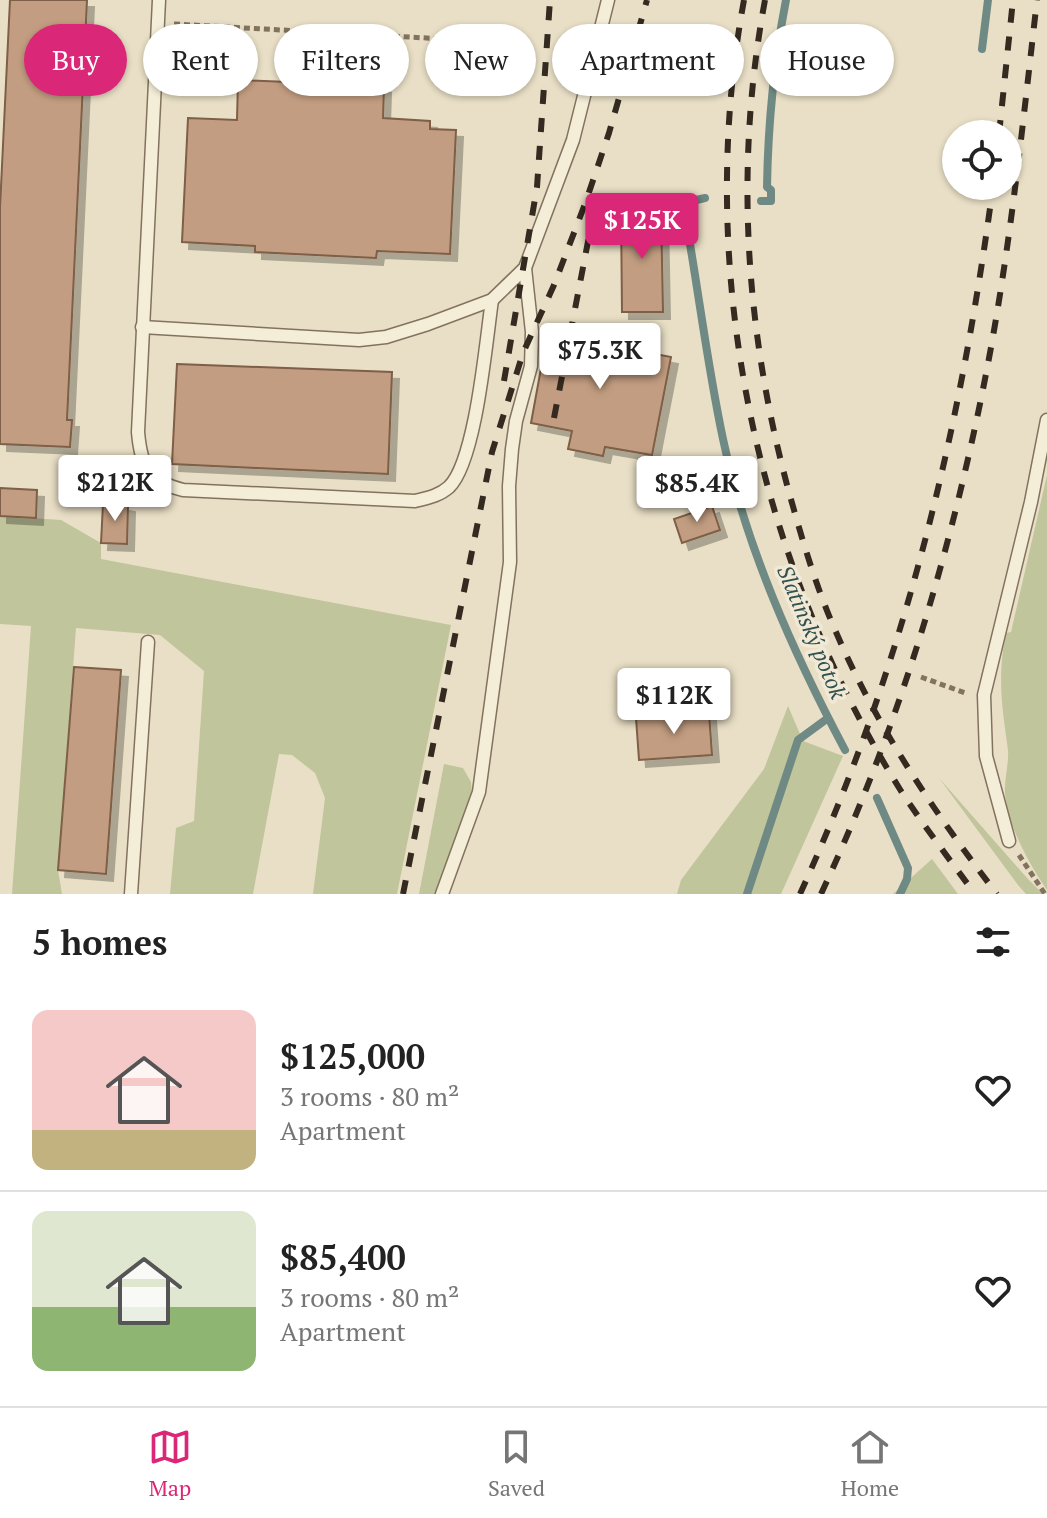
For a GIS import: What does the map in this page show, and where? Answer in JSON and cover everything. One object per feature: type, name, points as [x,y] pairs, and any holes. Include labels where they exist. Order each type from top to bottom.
[{"type":"lane","points":[[159,0],[138,432],[144,467],[155,479],[183,490],[415,501],[433,497],[447,488],[464,462],[469,447],[492,300]]},
{"type":"lane","points":[[142,327],[359,340],[386,337],[492,300],[525,268],[573,140],[608,0]]},
{"type":"lane","points":[[442,894],[479,792],[510,562],[512,449],[531,366],[532,332],[525,268]]},
{"type":"lane","points":[[1009,841],[986,756],[984,695],[1031,502],[1047,420]]},
{"type":"lane","points":[[131,894],[148,642]]},
{"type":"path","points":[[158,23],[425,38]]},
{"type":"path","points":[[921,677],[960,693]]},
{"type":"path","points":[[1009,841],[1045,894]]},
{"type":"green space","points":[[1047,475],[1047,890],[1020,844],[1007,807],[1008,750],[1001,678],[1006,633],[1011,632]]},
{"type":"green space","points":[[0,516],[61,520],[101,543],[101,559],[451,625],[397,894],[313,894],[325,798],[315,773],[292,755],[279,754],[253,894],[170,894],[176,828],[194,821],[204,671],[160,635],[76,628],[58,870],[62,894],[12,894],[31,626],[0,624]]},
{"type":"green space","points":[[788,706],[803,741],[843,756],[781,894],[677,894],[681,880],[764,769]]},
{"type":"green space","points":[[444,764],[463,768],[471,782],[472,793],[437,894],[419,894]]},
{"type":"green space","points":[[939,778],[1028,879],[1043,894],[1026,894]]},
{"type":"green space","points":[[932,859],[958,894],[893,894]]},
{"type":"building","points":[[10,0],[87,0],[86,24],[24,24],[24,96],[82,96],[67,420],[72,420],[70,447],[0,444],[0,207]]},
{"type":"building","points":[[258,81],[274,81],[274,96],[384,96],[383,118],[430,121],[430,129],[456,130],[450,254],[377,251],[376,258],[255,252],[255,246],[182,242],[188,118],[237,120],[238,96],[258,96]]},
{"type":"building","points":[[661,210],[663,312],[622,312],[621,211]]},
{"type":"building","points":[[549,325],[626,337],[624,348],[671,357],[652,455],[605,447],[603,456],[568,449],[572,431],[531,423]]},
{"type":"building","points":[[177,364],[392,372],[388,474],[172,464]]},
{"type":"building","points":[[0,488],[37,490],[36,518],[0,516]]},
{"type":"building","points":[[107,501],[128,505],[127,544],[101,543],[103,504]]},
{"type":"building","points":[[712,506],[720,530],[682,543],[674,519]]},
{"type":"building","points":[[74,667],[121,670],[106,874],[58,870]]},
{"type":"building","points":[[709,713],[712,755],[639,760],[636,718]]},
{"type":"waterway","points":[[761,201],[771,201],[771,190],[767,187],[770,116],[786,0]]},
{"type":"waterway","points":[[982,49],[988,0]]},
{"type":"waterway","name":"Slatinský potok","points":[[682,198],[717,409],[744,519],[790,637],[845,750]]},
{"type":"waterway","points":[[683,203],[705,198]]},
{"type":"waterway","points":[[747,894],[798,740],[828,718]]},
{"type":"waterway","name":"Slatinský potok","points":[[877,798],[908,868],[900,894]]},
{"type":"railway","points":[[504,381],[537,187],[550,0]]},
{"type":"railway","points":[[403,894],[492,452],[523,353],[554,285],[585,204],[647,0]]},
{"type":"railway","points":[[744,0],[730,102],[727,205],[733,308],[749,410],[774,510],[808,608],[851,701],[901,791],[975,894]]},
{"type":"railway","points":[[765,0],[749,128],[747,193],[750,257],[755,321],[765,384],[794,510],[827,611],[867,697],[906,765],[997,894]]},
{"type":"railway","points":[[1000,120],[1013,0]]},
{"type":"railway","points":[[821,894],[896,709],[936,583],[969,454],[1000,292],[1037,0]]},
{"type":"railway","points":[[554,418],[596,200]]},
{"type":"railway","points":[[800,894],[869,722],[923,548],[964,369],[991,200]]}]
